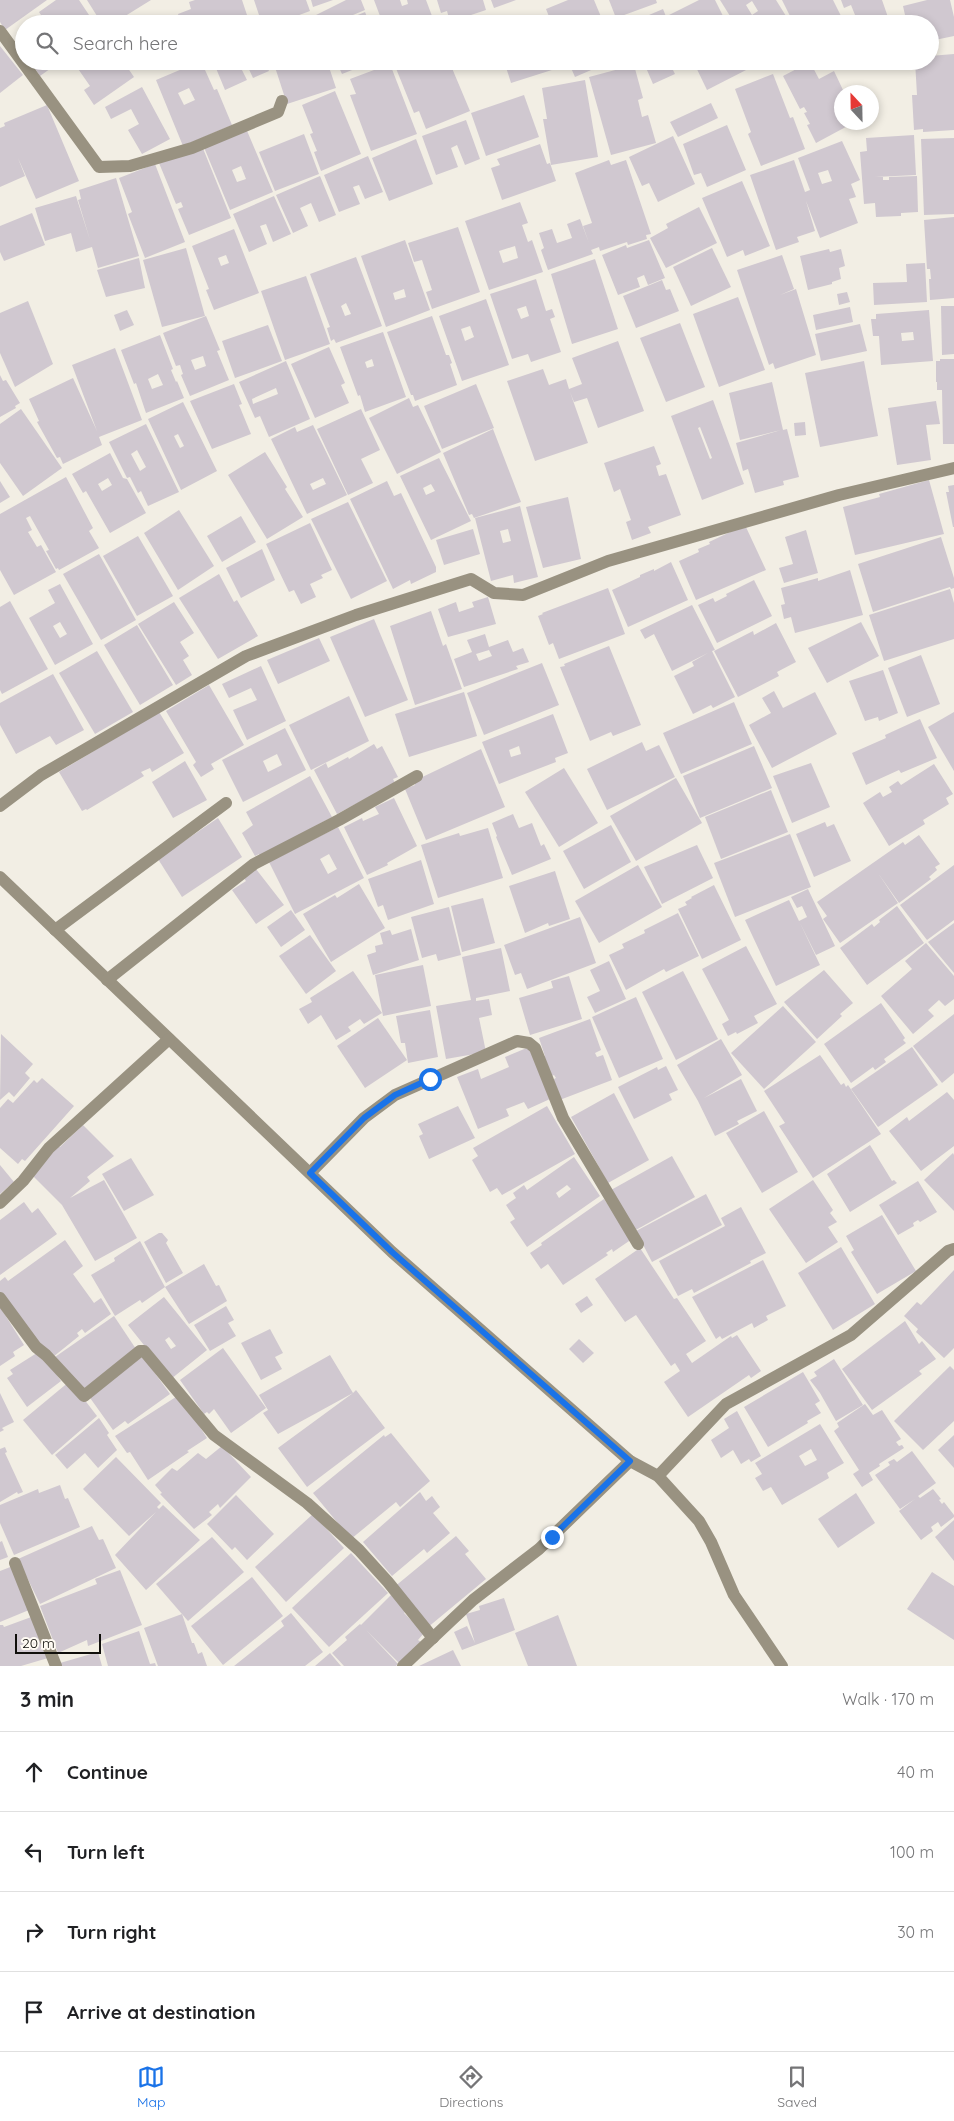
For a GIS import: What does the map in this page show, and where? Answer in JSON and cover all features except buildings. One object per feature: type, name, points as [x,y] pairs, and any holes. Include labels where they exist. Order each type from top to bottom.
[{"type":"street","points":[[0,31],[15,52]]},
{"type":"street","points":[[28,70],[99,167],[130,166],[192,148],[278,112],[282,101]]},
{"type":"street","points":[[0,806],[41,775],[246,656],[356,615],[471,579],[494,592],[524,595],[608,561],[838,495],[954,468]]},
{"type":"street","points":[[107,980],[254,864],[339,820],[417,776]]},
{"type":"street","points":[[55,930],[226,803]]},
{"type":"street","points":[[0,877],[392,1252],[630,1461],[658,1476],[699,1521],[711,1542],[734,1595],[782,1666]]},
{"type":"street","points":[[0,1203],[23,1181],[49,1148],[169,1038]]},
{"type":"street","points":[[310,1173],[364,1118],[395,1095],[517,1041],[529,1043],[534,1048],[563,1118],[638,1244]]},
{"type":"street","points":[[658,1476],[726,1404],[851,1335],[948,1251],[954,1249]]},
{"type":"street","points":[[0,1298],[36,1347],[46,1355],[84,1396],[140,1351],[144,1351],[214,1435],[307,1503],[352,1544],[388,1582],[433,1638]]},
{"type":"street","points":[[403,1666],[473,1600],[539,1549],[630,1461]]},
{"type":"street","points":[[15,1562],[56,1666]]},
{"type":"route","points":[[430,1079],[395,1095],[364,1118],[310,1173],[392,1252],[630,1461],[552,1537]]}]
